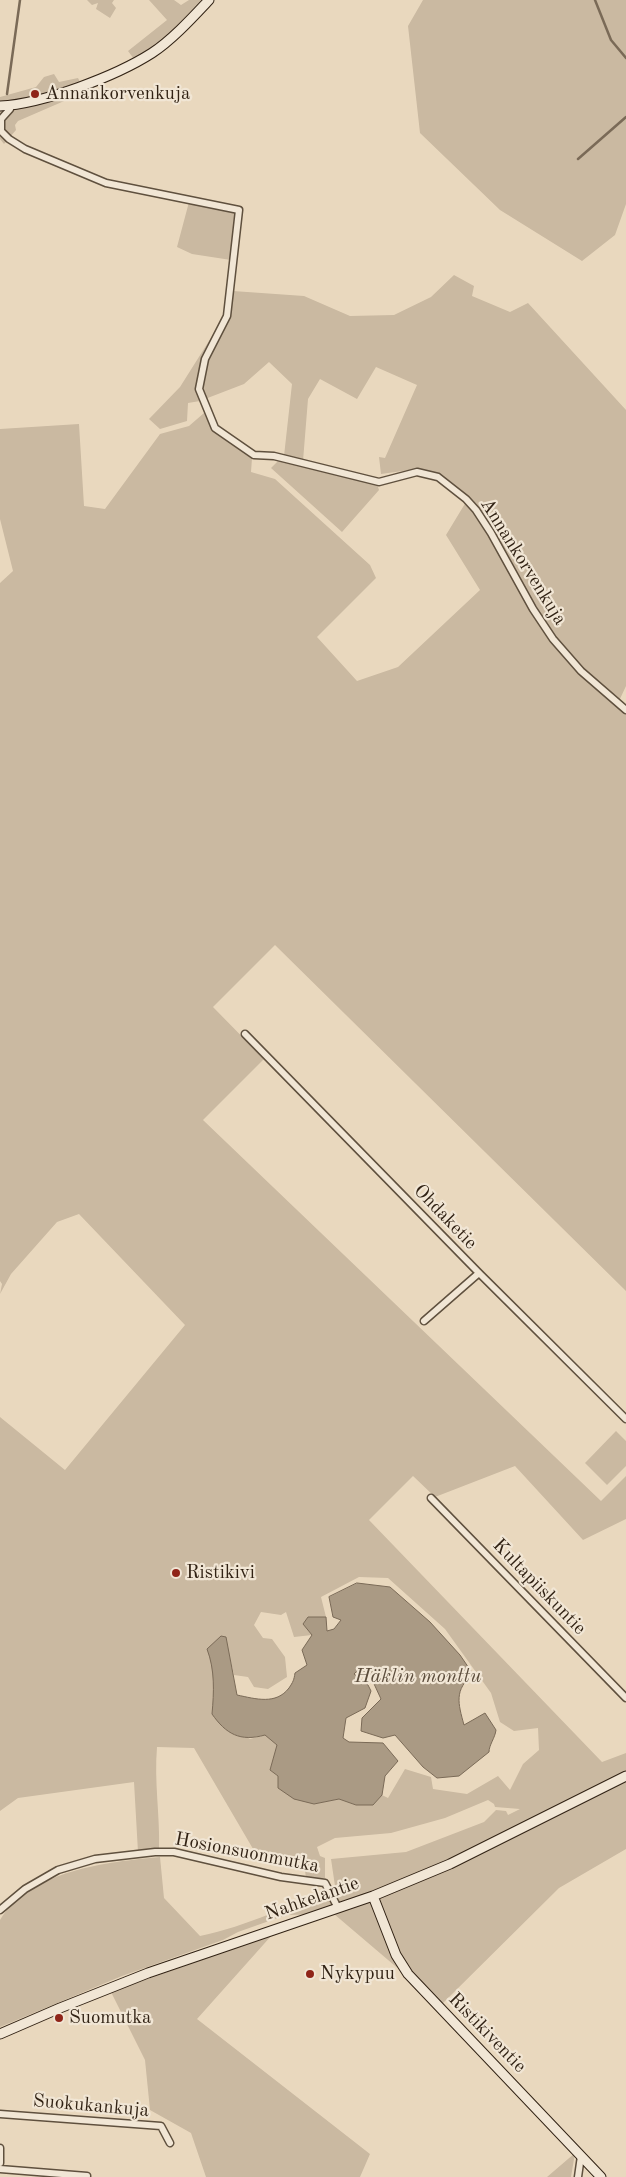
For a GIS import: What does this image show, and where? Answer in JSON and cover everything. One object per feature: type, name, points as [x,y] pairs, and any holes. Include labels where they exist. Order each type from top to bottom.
[{"type":"main road","points":[[0,106],[11,105],[71,89],[140,60],[154,52],[209,0]]},
{"type":"main road","name":"Nahkelantie","points":[[0,2034],[148,1973],[373,1896],[450,1864],[626,1776]]},
{"type":"main road","name":"Ristikiventie","points":[[373,1896],[396,1955],[408,1974],[601,2177]]},
{"type":"street","name":"Annankorvenkuja","points":[[11,105],[10,109],[0,119],[1,131],[9,139],[26,149],[106,183],[238,210],[227,316],[205,359],[199,389],[215,428],[254,455],[274,456],[379,482],[417,472],[438,477],[466,499],[476,510],[491,533],[533,609],[553,639],[581,672],[626,710]]},
{"type":"street","name":"Ohdaketie","points":[[244,1034],[479,1273],[626,1419]]},
{"type":"street","points":[[424,1321],[479,1273]]},
{"type":"street","name":"Kultapiiskuntie","points":[[431,1498],[626,1698]]},
{"type":"street","name":"Hosionsuonmutka","points":[[0,1910],[25,1889],[58,1870],[95,1859],[174,1852],[281,1877],[325,1883],[338,1908]]},
{"type":"street","name":"Suokukankuja","points":[[0,2114],[161,2126],[170,2143]]},
{"type":"street","points":[[0,2148],[0,2163]]},
{"type":"street","points":[[578,2177],[581,2156]]},
{"type":"street","points":[[0,2168],[87,2176]]},
{"type":"shaded area","points":[[87,0],[114,0],[112,3],[116,8],[110,18],[96,9],[98,3],[92,5]]},
{"type":"shaded area","points":[[149,0],[174,0],[181,5],[189,0],[206,0],[172,32],[134,59],[128,51],[167,20]]},
{"type":"shaded area","points":[[423,0],[626,0],[626,204],[615,235],[582,261],[500,210],[420,133],[408,26]]},
{"type":"shaded area","points":[[54,74],[59,82],[78,78],[85,92],[18,121],[15,125],[16,130],[4,144],[0,139],[0,97],[36,87],[44,77]]},
{"type":"shaded area","points":[[189,202],[236,213],[231,260],[192,254],[177,247]]},
{"type":"shaded area","points":[[454,275],[474,286],[472,296],[510,312],[528,303],[626,410],[626,686],[619,701],[583,670],[555,637],[467,497],[439,474],[417,469],[381,474],[379,457],[385,458],[417,385],[376,367],[357,399],[320,379],[308,399],[303,461],[284,456],[292,384],[269,362],[244,384],[205,399],[203,377],[210,356],[230,315],[233,291],[304,296],[350,316],[394,315],[431,297]]},
{"type":"shaded area","points":[[214,333],[203,358],[196,389],[200,401],[188,403],[187,421],[160,429],[149,419],[180,387]]},
{"type":"shaded area","points":[[204,413],[212,430],[252,458],[251,472],[275,479],[370,565],[376,578],[317,637],[357,681],[398,667],[480,590],[446,535],[466,502],[489,534],[530,609],[579,672],[626,713],[626,1291],[275,945],[213,1007],[264,1059],[203,1120],[601,1501],[626,1476],[626,1519],[583,1540],[515,1466],[435,1497],[413,1476],[369,1520],[602,1762],[626,1753],[626,1849],[559,1888],[441,2005],[334,1914],[286,1915],[122,1976],[0,2027],[0,1920],[14,1903],[50,1879],[94,1866],[160,1857],[164,1898],[200,1936],[252,1921],[335,1886],[331,1859],[406,1852],[484,1822],[496,1810],[506,1811],[508,1815],[520,1809],[495,1807],[488,1800],[445,1818],[391,1833],[335,1838],[317,1847],[320,1856],[325,1858],[325,1878],[306,1878],[304,1863],[256,1854],[194,1748],[157,1747],[156,1773],[159,1849],[138,1852],[134,1782],[18,1798],[0,1811],[0,1417],[65,1470],[185,1325],[79,1214],[57,1222],[11,1274],[0,1294],[2,1284],[0,1281],[0,583],[13,571],[0,519],[0,429],[79,424],[84,506],[105,509],[160,434],[189,426]],"holes":[[[359,1577],[388,1578],[445,1629],[491,1693],[500,1722],[514,1731],[538,1728],[539,1750],[523,1764],[510,1790],[498,1776],[467,1794],[433,1789],[431,1777],[405,1769],[388,1798],[382,1795],[373,1805],[356,1805],[339,1799],[314,1804],[270,1770],[278,1745],[265,1735],[250,1739],[212,1714],[214,1696],[213,1665],[225,1637],[234,1675],[248,1677],[254,1687],[268,1689],[287,1677],[285,1657],[272,1639],[263,1638],[254,1625],[261,1612],[281,1615],[286,1612],[294,1637],[312,1635],[309,1617],[326,1617],[321,1597]]]},
{"type":"shaded area","points":[[278,461],[377,484],[379,490],[342,532],[271,468]]},
{"type":"shaded area","points":[[616,1431],[626,1441],[626,1466],[607,1485],[585,1463]]},
{"type":"shaded area","points":[[272,1935],[197,2019],[370,2154],[360,2177],[206,2177],[191,2133],[150,2110],[145,2060],[111,1992]]},
{"type":"shaded area","points":[[575,2153],[571,2177],[547,2177]]},
{"type":"water","name":"Häklin monttu","points":[[357,1583],[390,1587],[430,1622],[460,1655],[473,1674],[460,1691],[459,1703],[464,1725],[485,1713],[496,1730],[489,1752],[459,1776],[437,1778],[423,1767],[395,1735],[383,1738],[361,1731],[362,1718],[381,1699],[369,1673],[356,1672],[354,1674],[368,1685],[371,1691],[365,1708],[346,1718],[343,1738],[349,1742],[383,1743],[398,1761],[385,1776],[382,1795],[373,1805],[356,1805],[339,1799],[314,1804],[294,1799],[278,1788],[278,1776],[270,1770],[277,1745],[265,1735],[241,1737],[234,1735],[223,1727],[212,1714],[213,1673],[207,1649],[221,1636],[226,1637],[237,1695],[265,1699],[278,1697],[289,1688],[295,1673],[307,1665],[302,1650],[312,1635],[303,1624],[308,1617],[326,1617],[327,1631],[334,1629],[341,1620],[333,1617],[329,1597]]},
{"type":"waterway","points":[[7,94],[20,0]]},
{"type":"waterway","points":[[595,0],[611,40],[626,58]]},
{"type":"waterway","points":[[578,159],[626,117]]},
{"type":"place","name":"Annankorvenkuja","points":[[35,94]]},
{"type":"place","name":"Ristikivi","points":[[176,1573]]},
{"type":"place","name":"Nykypuu","points":[[310,1974]]},
{"type":"place","name":"Suomutka","points":[[59,2018]]}]
